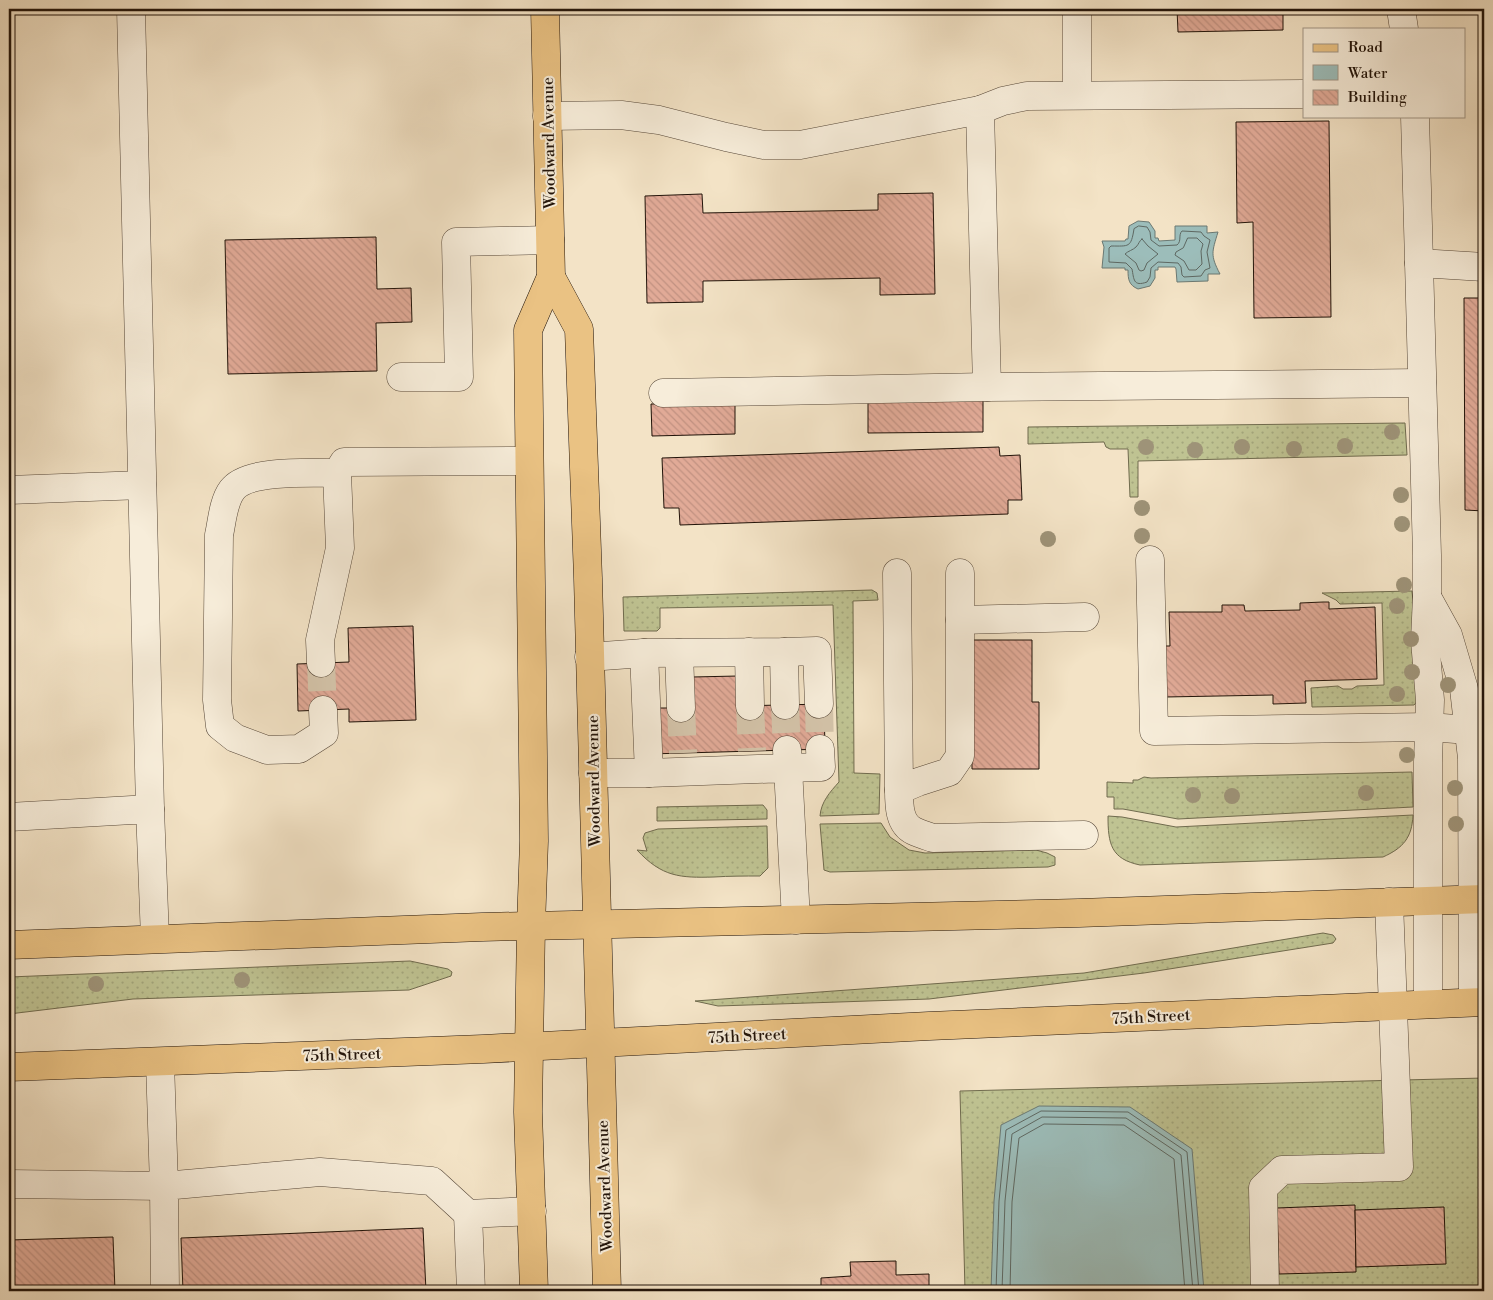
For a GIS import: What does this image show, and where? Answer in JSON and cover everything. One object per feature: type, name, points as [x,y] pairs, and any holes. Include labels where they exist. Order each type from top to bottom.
[{"type":"main road","name":"Woodward Avenue","points":[[534,1291],[528,1112],[534,840],[528,330],[551,277],[545,9]]},
{"type":"main road","name":"Woodward Avenue","points":[[551,277],[579,329],[607,1291]]},
{"type":"main road","points":[[9,945],[155,938],[531,926],[1079,913],[1478,899]]},
{"type":"main road","name":"75th Street","points":[[9,1067],[529,1046],[948,1025],[1479,1002]]},
{"type":"street","points":[[131,9],[150,809],[155,938]]},
{"type":"street","points":[[1077,9],[1077,95]]},
{"type":"street","points":[[1402,9],[1404,28]]},
{"type":"street","points":[[547,116],[621,115],[659,120],[764,145],[800,145],[980,110],[1003,101],[1026,96],[1303,94]]},
{"type":"street","points":[[980,110],[987,387]]},
{"type":"street","points":[[1415,118],[1427,597],[1425,640],[1430,700],[1428,1004]]},
{"type":"street","points":[[401,377],[459,377],[456,242],[550,240]]},
{"type":"street","points":[[1419,264],[1484,266]]},
{"type":"street","points":[[663,393],[987,387],[1422,383]]},
{"type":"street","points":[[321,663],[320,640],[340,548],[337,473],[344,462],[529,460]]},
{"type":"street","points":[[323,710],[324,733],[299,749],[267,750],[236,738],[220,726],[217,700],[219,535],[224,509],[232,490],[248,478],[281,474],[337,473]]},
{"type":"street","points":[[9,490],[142,485]]},
{"type":"street","points":[[1150,560],[1154,731],[1429,727],[1476,730]]},
{"type":"street","points":[[897,574],[898,790],[902,819],[911,831],[933,838],[1084,835]]},
{"type":"street","points":[[898,790],[949,772],[960,756],[960,574]]},
{"type":"street","points":[[1427,597],[1448,635],[1476,730],[1472,758],[1478,899],[1479,1002]]},
{"type":"street","points":[[960,620],[1085,617]]},
{"type":"street","points":[[589,656],[644,653],[817,651],[819,704]]},
{"type":"street","points":[[749,652],[750,706]]},
{"type":"street","points":[[784,652],[785,705]]},
{"type":"street","points":[[644,653],[649,773]]},
{"type":"street","points":[[679,653],[681,708]]},
{"type":"street","points":[[593,773],[649,773],[683,762],[788,759],[821,767],[820,749]]},
{"type":"street","points":[[788,759],[796,920]]},
{"type":"street","points":[[9,817],[150,809]]},
{"type":"street","points":[[1265,1291],[1262,1188],[1282,1170],[1399,1167],[1389,902]]},
{"type":"street","points":[[160,1062],[165,1291]]},
{"type":"street","points":[[9,1184],[164,1186],[320,1172],[432,1181],[468,1214],[532,1211]]},
{"type":"street","points":[[468,1214],[471,1291]]},
{"type":"green space","points":[[1405,423],[1407,455],[1138,461],[1138,497],[1130,497],[1128,449],[1110,449],[1106,447],[1104,442],[1028,444],[1028,427]]},
{"type":"green space","points":[[872,590],[877,593],[878,600],[853,601],[854,773],[880,774],[879,814],[820,816],[829,793],[839,782],[833,605],[660,608],[660,628],[657,631],[624,631],[623,597]]},
{"type":"green space","points":[[1412,591],[1422,696],[1414,705],[1312,707],[1311,688],[1338,686],[1343,689],[1352,689],[1357,686],[1384,685],[1382,603],[1340,604],[1322,593]]},
{"type":"green space","points":[[1412,772],[1413,807],[1178,819],[1114,809],[1114,797],[1107,797],[1107,782],[1133,783],[1133,780],[1144,777]]},
{"type":"green space","points":[[763,805],[767,810],[767,819],[657,821],[657,807]]},
{"type":"green space","points":[[1413,815],[1411,830],[1405,841],[1396,850],[1383,857],[1140,865],[1123,859],[1117,854],[1110,842],[1108,826],[1108,816],[1176,827]]},
{"type":"green space","points":[[881,823],[890,837],[909,850],[925,853],[1036,850],[1055,857],[1055,865],[1048,867],[830,872],[824,870],[820,824]]},
{"type":"green space","points":[[767,826],[768,868],[760,876],[681,876],[663,871],[637,850],[647,851],[643,838],[645,833],[658,829]]},
{"type":"green space","points":[[1323,933],[1333,935],[1336,939],[1333,943],[1144,973],[929,999],[718,1006],[695,1001],[1084,973]]},
{"type":"green space","points":[[410,961],[448,969],[452,972],[451,976],[409,990],[133,999],[9,1014],[9,977]]},
{"type":"green space","points":[[1484,1078],[1484,1291],[965,1291],[960,1091]]},
{"type":"water","points":[[1138,221],[1149,222],[1155,231],[1155,238],[1158,238],[1159,241],[1175,240],[1175,226],[1207,226],[1207,233],[1218,232],[1214,244],[1213,258],[1220,274],[1208,274],[1208,281],[1177,282],[1175,267],[1158,267],[1158,270],[1155,270],[1155,278],[1150,286],[1138,289],[1131,284],[1128,270],[1125,270],[1125,268],[1102,268],[1104,247],[1102,241],[1125,241],[1128,239],[1129,226]]},
{"type":"water","points":[[1039,1106],[1130,1107],[1192,1149],[1204,1291],[991,1291],[994,1201],[1001,1125]]},
{"type":"building","points":[[1177,9],[1283,9],[1283,30],[1178,32]]},
{"type":"building","points":[[1329,121],[1331,317],[1254,318],[1253,222],[1237,223],[1236,122]]},
{"type":"building","points":[[933,193],[935,294],[880,295],[880,278],[703,281],[703,302],[647,303],[645,196],[702,194],[703,213],[878,210],[878,194]]},
{"type":"building","points":[[376,237],[377,289],[411,288],[412,322],[376,323],[377,371],[228,374],[225,240]]},
{"type":"building","points":[[1464,298],[1484,298],[1484,511],[1465,510]]},
{"type":"building","points":[[983,398],[983,432],[868,433],[868,400]]},
{"type":"building","points":[[735,403],[735,434],[652,436],[651,404]]},
{"type":"building","points":[[999,447],[1000,456],[1020,455],[1022,500],[1008,500],[1008,514],[680,525],[679,508],[664,508],[662,458]]},
{"type":"building","points":[[1329,602],[1329,609],[1375,607],[1377,679],[1305,681],[1306,703],[1273,704],[1273,695],[1165,697],[1164,646],[1170,646],[1169,612],[1222,612],[1222,605],[1244,605],[1245,611],[1300,610],[1300,603]]},
{"type":"building","points":[[413,626],[416,720],[349,722],[349,709],[298,711],[297,664],[349,662],[348,628]]},
{"type":"building","points":[[971,640],[1032,640],[1032,702],[1039,702],[1039,769],[972,769]]},
{"type":"building","points":[[738,676],[738,706],[824,704],[825,749],[649,754],[648,708],[681,708],[692,677]]},
{"type":"building","points":[[1355,1205],[1356,1272],[1279,1274],[1277,1208]]},
{"type":"building","points":[[1444,1207],[1446,1264],[1356,1267],[1355,1210]]},
{"type":"building","points":[[423,1228],[426,1291],[183,1291],[181,1238]]},
{"type":"building","points":[[113,1237],[115,1291],[9,1291],[9,1240]]},
{"type":"building","points":[[896,1261],[896,1275],[929,1274],[929,1291],[821,1291],[821,1278],[851,1276],[850,1262]]},
{"type":"tunnel","points":[[321,663],[323,710]]},
{"type":"tunnel","points":[[819,704],[820,749]]},
{"type":"tunnel","points":[[785,705],[787,750]]},
{"type":"tunnel","points":[[750,706],[752,751]]},
{"type":"tunnel","points":[[681,708],[683,753]]}]
